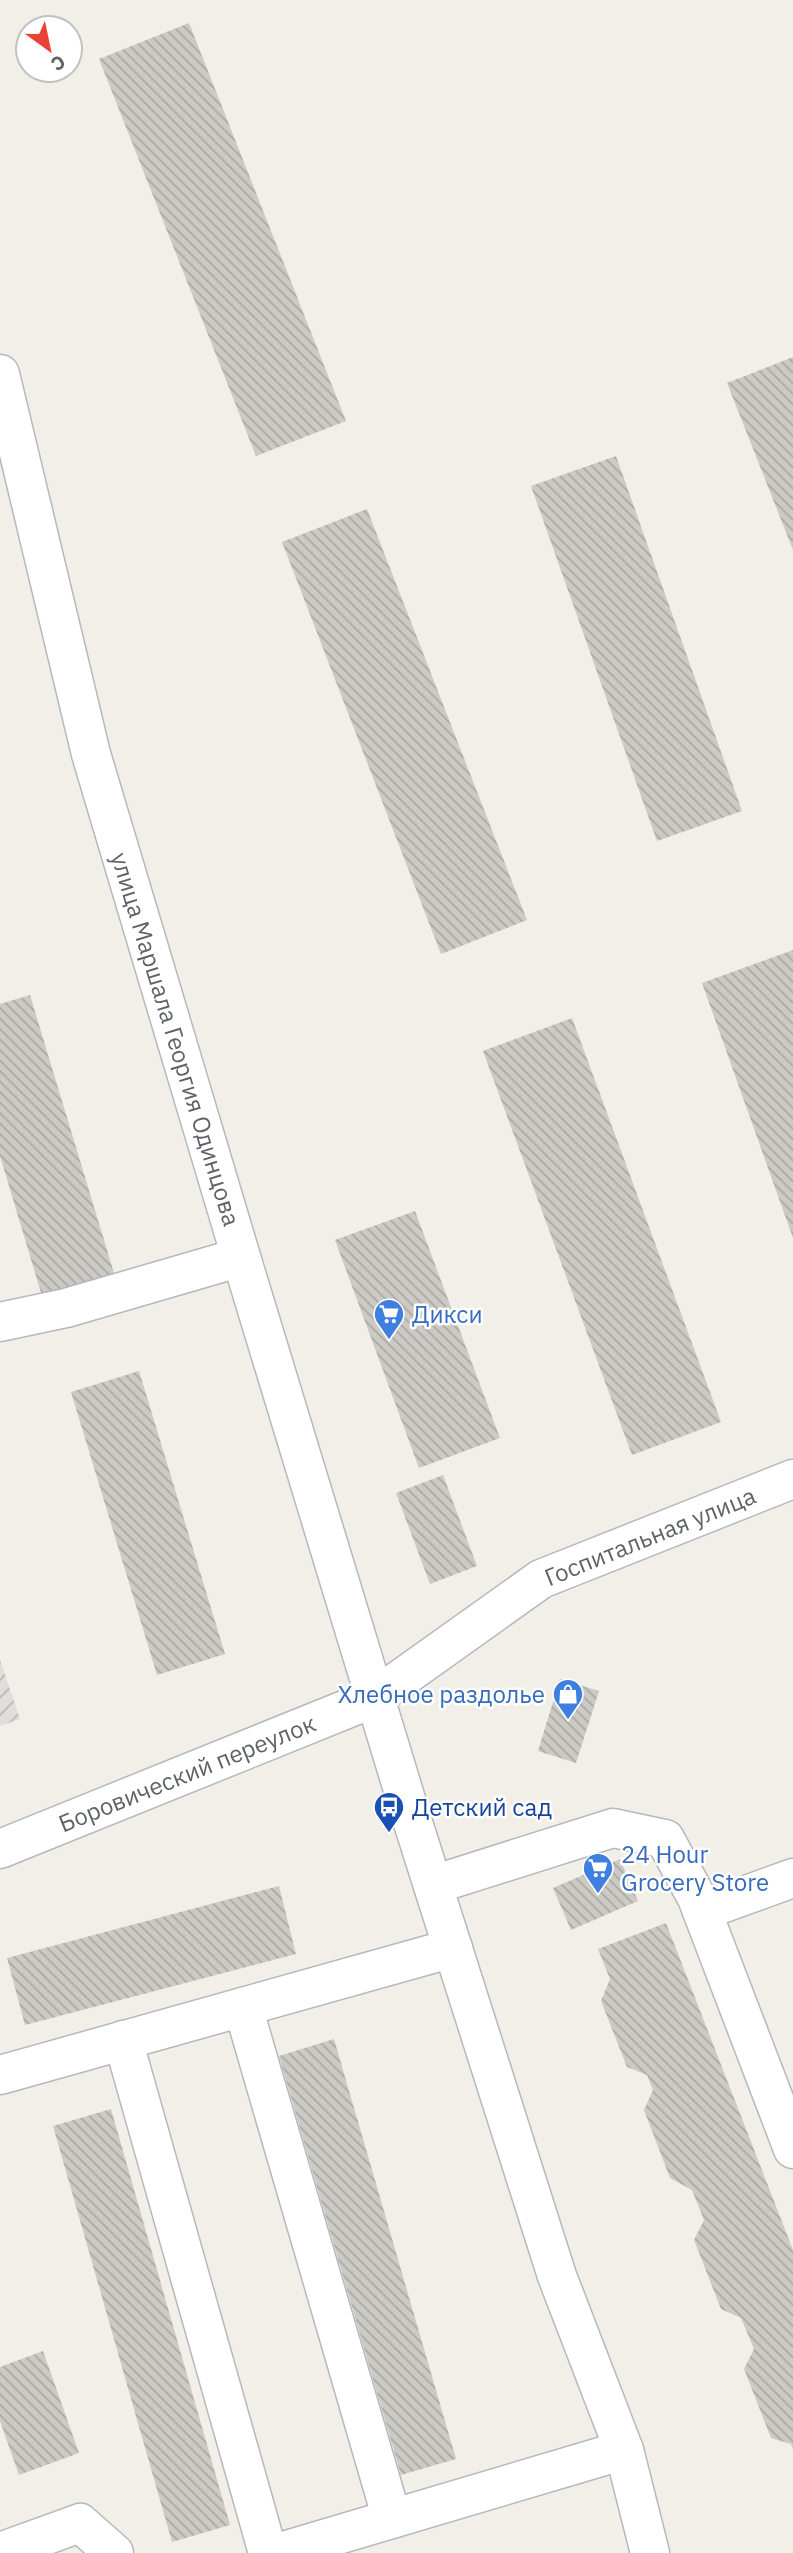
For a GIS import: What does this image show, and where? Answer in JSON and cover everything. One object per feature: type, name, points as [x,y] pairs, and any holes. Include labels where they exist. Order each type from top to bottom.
[{"type":"street","name":"улица Маршала Георгия Одинцова","points":[[0,374],[91,754],[241,1257],[374,1698],[557,2276],[624,2450],[650,2553]]},
{"type":"street","points":[[0,1322],[66,1308],[241,1257]]},
{"type":"street","name":"Госпитальная улица","points":[[374,1698],[541,1579],[793,1479]]},
{"type":"street","name":"Боровический переулок","points":[[0,1849],[374,1698]]},
{"type":"street","points":[[433,1885],[613,1828],[665,1839],[702,1911],[793,2149]]},
{"type":"street","points":[[702,1911],[793,1878]]},
{"type":"street","points":[[0,2075],[453,1948]]},
{"type":"street","points":[[243,2007],[391,2519]]},
{"type":"street","points":[[123,2040],[268,2553]]},
{"type":"street","points":[[278,2553],[624,2450]]},
{"type":"street","points":[[0,2552],[80,2523],[114,2553]]},
{"type":"shaded area","points":[[0,1660],[20,1719],[0,1726]]},
{"type":"building","points":[[189,23],[346,421],[256,456],[99,59]]},
{"type":"building","points":[[793,357],[793,550],[727,383]]},
{"type":"building","points":[[616,456],[742,811],[657,841],[531,486]]},
{"type":"building","points":[[367,509],[527,920],[441,954],[282,542]]},
{"type":"building","points":[[793,950],[793,1238],[702,983]]},
{"type":"building","points":[[30,995],[114,1273],[42,1296],[0,1156],[0,1004]]},
{"type":"building","points":[[572,1018],[721,1422],[632,1455],[483,1051]]},
{"type":"building","points":[[415,1211],[500,1438],[419,1468],[335,1240]]},
{"type":"building","points":[[139,1371],[225,1654],[157,1675],[71,1392]]},
{"type":"building","points":[[443,1475],[477,1566],[430,1584],[396,1493]]},
{"type":"building","name":"Хлебное раздолье","points":[[560,1679],[599,1691],[576,1763],[538,1751]]},
{"type":"building","points":[[620,1859],[638,1901],[571,1930],[553,1888]]},
{"type":"building","points":[[279,1886],[296,1954],[25,2025],[7,1958]]},
{"type":"building","points":[[666,1923],[793,2250],[793,2450],[791,2444],[771,2438],[744,2369],[754,2349],[741,2318],[721,2309],[694,2240],[704,2220],[692,2190],[670,2178],[644,2110],[653,2090],[647,2075],[627,2067],[601,2001],[610,1979],[598,1949]]},
{"type":"building","points":[[334,2039],[456,2459],[401,2475],[279,2056]]},
{"type":"building","points":[[111,2109],[230,2525],[172,2542],[53,2126]]},
{"type":"building","points":[[43,2351],[79,2453],[19,2475],[0,2421],[0,2367]]},
{"type":"place","name":"Дикси","points":[[389,1341]]},
{"type":"place","name":"Хлебное раздолье","points":[[568,1721]]},
{"type":"place","name":"Детский сад","points":[[389,1834]]},
{"type":"place","name":"24 Hour Grocery Store","points":[[598,1895]]}]
